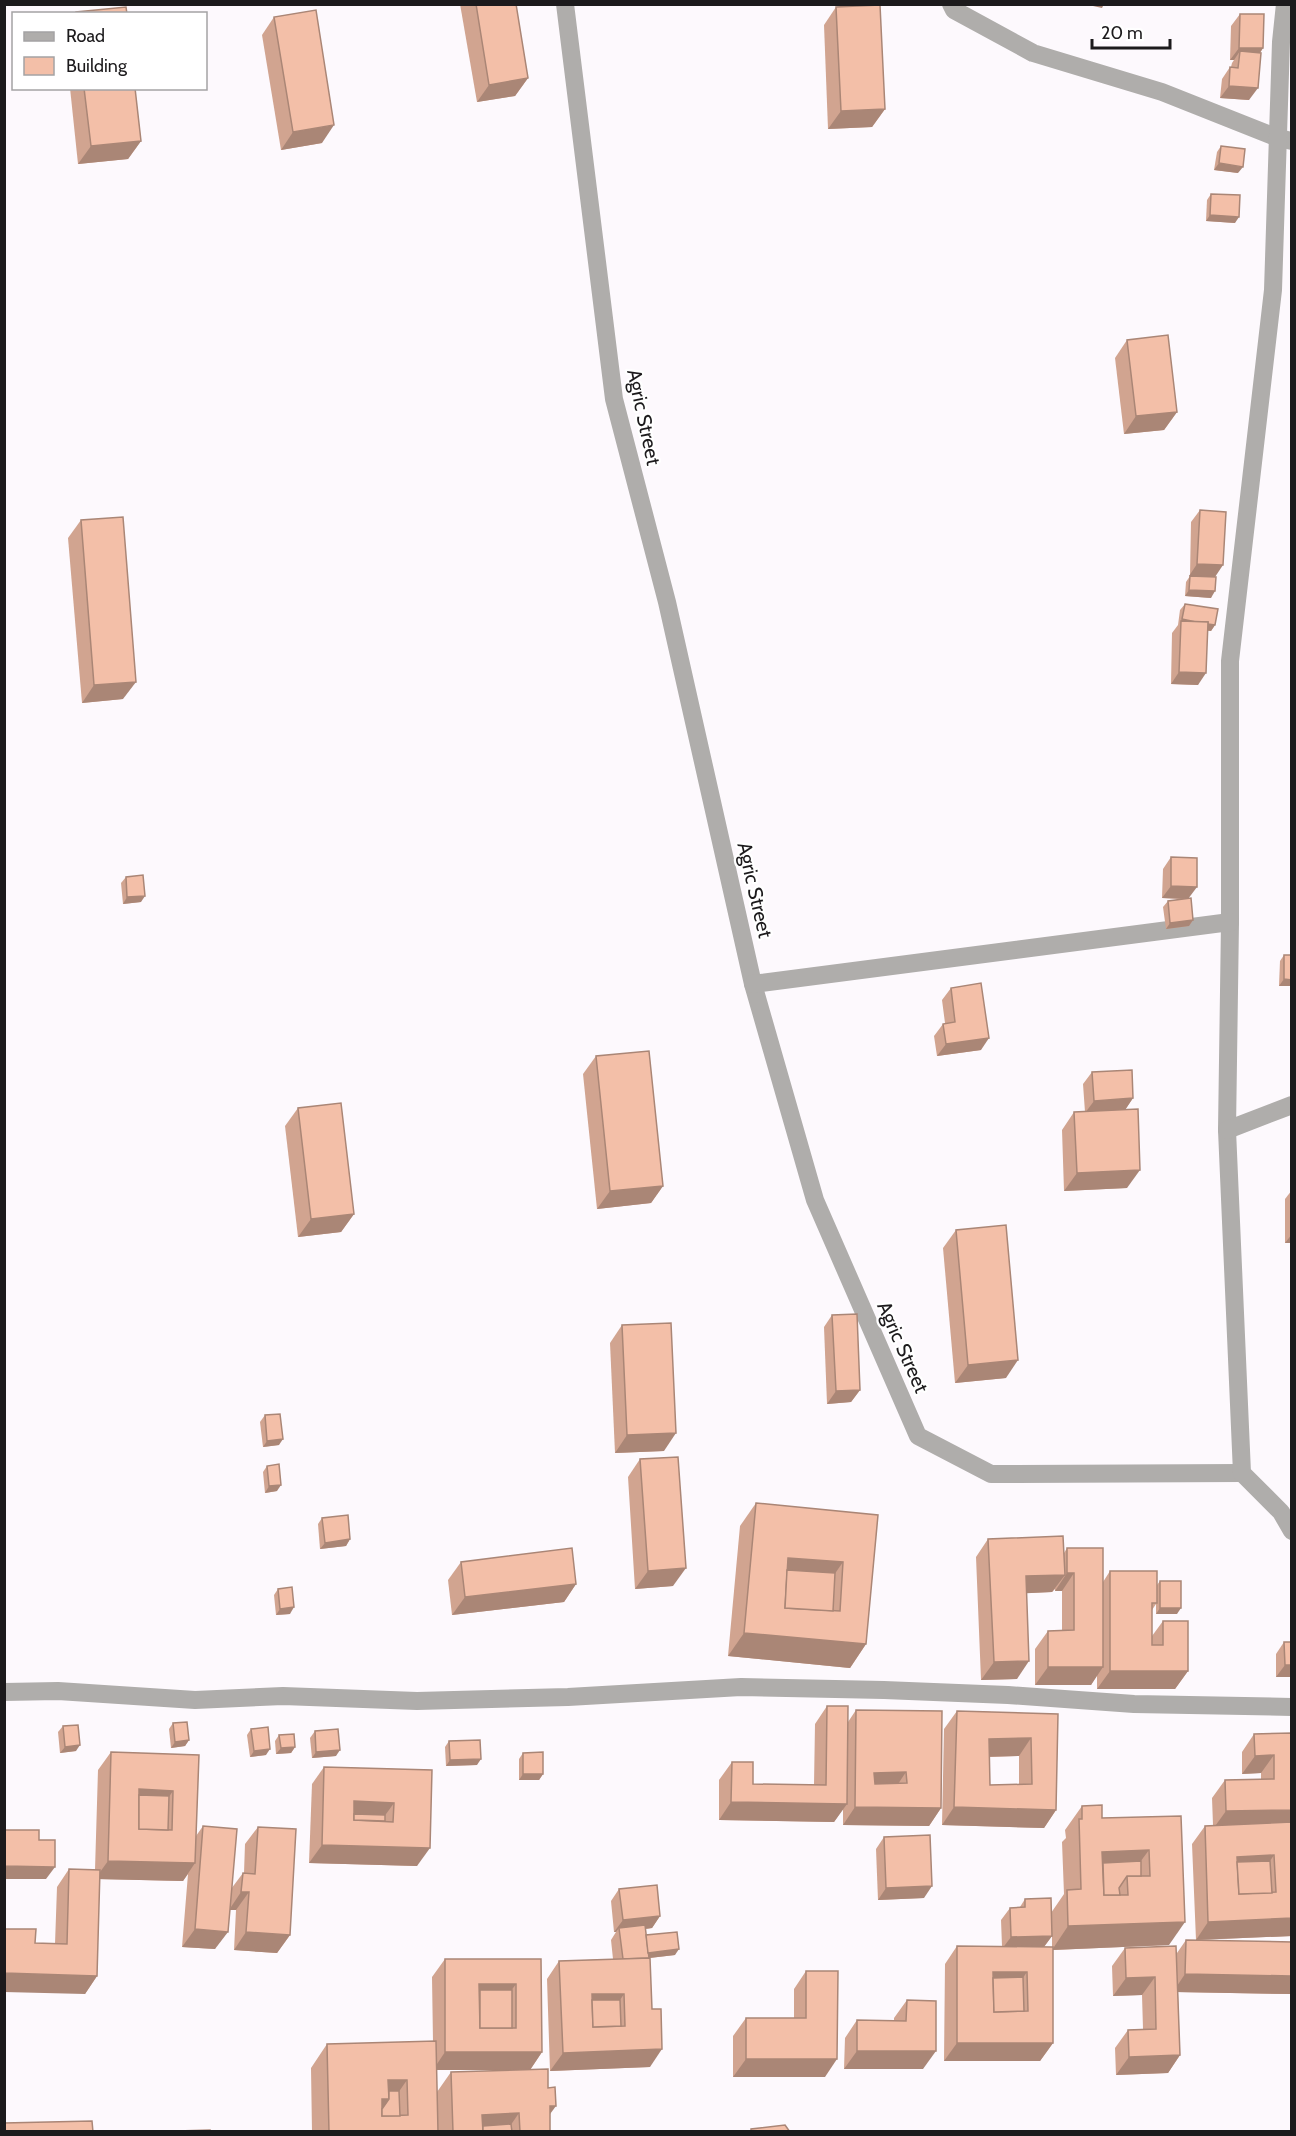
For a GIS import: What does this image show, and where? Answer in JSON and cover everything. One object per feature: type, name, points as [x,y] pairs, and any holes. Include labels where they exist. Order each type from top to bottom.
[{"type":"street","name":"Agric Street","points":[[565,4],[614,399],[667,602],[753,984],[815,1200],[918,1436],[991,1473],[1242,1473]]},
{"type":"street","points":[[951,4],[954,10],[1033,53],[1162,92],[1285,139]]},
{"type":"street","points":[[1285,4],[1281,42],[1285,139],[1273,290],[1230,662],[1227,1130],[1242,1473],[1281,1512],[1292,1531]]},
{"type":"street","points":[[753,984],[1230,922]]},
{"type":"street","points":[[1227,1130],[1292,1105]]},
{"type":"street","points":[[4,1692],[58,1691],[195,1700],[283,1696],[417,1701],[568,1697],[741,1687],[1008,1695],[1134,1704],[1292,1707]]},
{"type":"building","points":[[476,4],[516,4],[528,78],[489,85]]},
{"type":"building","points":[[880,5],[885,109],[841,111],[836,7]]},
{"type":"building","points":[[126,7],[127,12],[76,12]]},
{"type":"building","points":[[316,10],[334,125],[293,132],[274,17]]},
{"type":"building","points":[[1240,14],[1264,14],[1263,48],[1239,48]]},
{"type":"building","points":[[1240,51],[1261,53],[1258,88],[1229,86],[1230,67],[1238,68]]},
{"type":"building","points":[[84,90],[135,90],[141,141],[91,146]]},
{"type":"building","points":[[1221,146],[1245,149],[1243,167],[1219,163]]},
{"type":"building","points":[[1211,194],[1240,195],[1239,217],[1210,215]]},
{"type":"building","points":[[1168,335],[1177,412],[1136,416],[1127,340]]},
{"type":"building","points":[[1200,510],[1226,512],[1223,565],[1197,564]]},
{"type":"building","points":[[123,517],[136,682],[94,685],[81,520]]},
{"type":"building","points":[[1190,576],[1216,577],[1215,591],[1189,590]]},
{"type":"building","points":[[1185,604],[1218,609],[1215,625],[1182,619]]},
{"type":"building","points":[[1181,621],[1208,622],[1206,673],[1179,672]]},
{"type":"building","points":[[1171,857],[1197,858],[1197,887],[1171,886]]},
{"type":"building","points":[[143,875],[145,896],[127,897],[126,877]]},
{"type":"building","points":[[1191,898],[1193,920],[1170,923],[1168,901]]},
{"type":"building","points":[[1284,955],[1292,955],[1292,980],[1284,979]]},
{"type":"building","points":[[981,983],[989,1038],[946,1044],[943,1024],[955,1022],[951,988]]},
{"type":"building","points":[[649,1051],[663,1186],[610,1191],[596,1056]]},
{"type":"building","points":[[1132,1070],[1133,1098],[1094,1101],[1092,1072]]},
{"type":"building","points":[[341,1103],[354,1214],[311,1219],[298,1108]]},
{"type":"building","points":[[1138,1109],[1140,1170],[1077,1173],[1074,1112]]},
{"type":"building","points":[[1006,1225],[1018,1360],[968,1365],[956,1230]]},
{"type":"building","points":[[857,1314],[860,1390],[836,1391],[832,1315]]},
{"type":"building","points":[[671,1323],[676,1433],[627,1435],[622,1325]]},
{"type":"building","points":[[280,1414],[283,1439],[267,1441],[265,1415]]},
{"type":"building","points":[[678,1457],[686,1568],[648,1571],[640,1459]]},
{"type":"building","points":[[279,1464],[281,1485],[269,1486],[267,1466]]},
{"type":"building","points":[[756,1503],[878,1515],[866,1644],[744,1633]],"holes":[[[788,1558],[843,1562],[840,1611],[785,1608]]]},
{"type":"building","points":[[348,1515],[350,1539],[325,1543],[322,1518]]},
{"type":"building","points":[[1063,1536],[1065,1575],[1026,1576],[1029,1661],[994,1662],[988,1539]]},
{"type":"building","points":[[572,1548],[576,1584],[465,1597],[461,1562]]},
{"type":"building","points":[[1067,1548],[1103,1548],[1103,1667],[1048,1667],[1048,1631],[1074,1630],[1074,1573],[1067,1573]]},
{"type":"building","points":[[787,1570],[835,1573],[833,1611],[785,1608]]},
{"type":"building","points":[[1110,1571],[1157,1571],[1157,1603],[1152,1603],[1152,1645],[1163,1645],[1163,1621],[1188,1621],[1188,1671],[1110,1671]]},
{"type":"building","points":[[1160,1581],[1181,1581],[1181,1608],[1160,1608]]},
{"type":"building","points":[[292,1587],[294,1607],[280,1609],[278,1589]]},
{"type":"building","points":[[1284,1642],[1292,1642],[1292,1665],[1285,1665]]},
{"type":"building","points":[[827,1706],[848,1706],[847,1804],[731,1802],[732,1762],[753,1762],[753,1784],[826,1785]]},
{"type":"building","points":[[856,1710],[942,1711],[941,1808],[855,1807]],"holes":[[[906,1772],[907,1783],[875,1784],[874,1773]]]},
{"type":"building","points":[[957,1711],[1058,1714],[1056,1810],[954,1807]],"holes":[[[1031,1738],[1032,1784],[990,1785],[989,1739]]]},
{"type":"building","points":[[187,1722],[189,1740],[175,1742],[173,1723]]},
{"type":"building","points":[[78,1725],[80,1745],[65,1747],[63,1726]]},
{"type":"building","points":[[268,1727],[270,1749],[254,1751],[251,1729]]},
{"type":"building","points":[[338,1729],[340,1750],[316,1752],[315,1731]]},
{"type":"building","points":[[1292,1733],[1292,1810],[1226,1811],[1225,1780],[1274,1779],[1274,1755],[1255,1756],[1254,1734]]},
{"type":"building","points":[[294,1734],[295,1747],[281,1748],[279,1735]]},
{"type":"building","points":[[480,1740],[481,1759],[450,1760],[449,1741]]},
{"type":"building","points":[[111,1752],[199,1755],[195,1863],[108,1861]],"holes":[[[139,1789],[173,1791],[172,1830],[139,1829]]]},
{"type":"building","points":[[543,1752],[543,1774],[523,1774],[523,1753]]},
{"type":"building","points":[[324,1767],[432,1770],[430,1848],[322,1845]],"holes":[[[354,1801],[394,1803],[393,1822],[354,1820]]]},
{"type":"building","points":[[139,1795],[169,1796],[168,1830],[139,1829]]},
{"type":"building","points":[[1102,1805],[1102,1818],[1181,1816],[1185,1922],[1068,1926],[1067,1890],[1081,1889],[1079,1819],[1082,1819],[1082,1806]],"holes":[[[1149,1850],[1150,1876],[1127,1876],[1128,1895],[1104,1895],[1102,1852]]]},
{"type":"building","points":[[354,1814],[385,1815],[385,1821],[354,1820]]},
{"type":"building","points":[[1292,1822],[1292,1918],[1208,1922],[1205,1826]],"holes":[[[1274,1855],[1276,1892],[1239,1894],[1237,1857]]]},
{"type":"building","points":[[203,1826],[237,1829],[228,1932],[195,1929]]},
{"type":"building","points":[[258,1827],[296,1829],[290,1935],[246,1932],[249,1892],[241,1892],[243,1873],[255,1874]]},
{"type":"building","points":[[4,1830],[39,1830],[39,1840],[55,1840],[55,1867],[4,1866]]},
{"type":"building","points":[[930,1835],[932,1886],[886,1888],[884,1837]]},
{"type":"building","points":[[1141,1861],[1141,1876],[1127,1876],[1119,1888],[1120,1895],[1104,1895],[1103,1863]]},
{"type":"building","points":[[1270,1861],[1272,1893],[1239,1894],[1237,1862]]},
{"type":"building","points":[[69,1869],[100,1870],[97,1976],[4,1973],[4,1929],[36,1929],[35,1943],[67,1944]]},
{"type":"building","points":[[657,1885],[660,1916],[623,1920],[619,1889]]},
{"type":"building","points":[[1051,1898],[1052,1936],[1011,1937],[1010,1908],[1025,1907],[1025,1899]]},
{"type":"building","points":[[645,1925],[649,1958],[623,1959],[619,1928]]},
{"type":"building","points":[[677,1932],[679,1949],[648,1953],[646,1935]]},
{"type":"building","points":[[1186,1940],[1292,1942],[1292,1976],[1185,1974]]},
{"type":"building","points":[[957,1946],[1053,1947],[1053,2043],[957,2043]],"holes":[[[993,1972],[1027,1972],[1028,2011],[994,2012]]]},
{"type":"building","points":[[1176,1946],[1180,2055],[1129,2057],[1128,2030],[1156,2029],[1155,1977],[1126,1978],[1125,1948]]},
{"type":"building","points":[[650,1958],[652,2009],[661,2009],[662,2049],[563,2053],[559,1961]],"holes":[[[592,1994],[624,1994],[625,2026],[593,2027]]]},
{"type":"building","points":[[445,1959],[541,1959],[542,2052],[445,2052]],"holes":[[[479,1984],[516,1984],[516,2028],[480,2028]]]},
{"type":"building","points":[[806,1971],[838,1971],[837,2059],[746,2059],[746,2018],[806,2018]]},
{"type":"building","points":[[1023,1977],[1024,2011],[994,2012],[993,1978]]},
{"type":"building","points":[[480,1990],[512,1990],[512,2028],[480,2028]]},
{"type":"building","points":[[592,2000],[620,2000],[621,2026],[593,2027]]},
{"type":"building","points":[[907,2000],[936,2001],[936,2051],[857,2051],[857,2020],[906,2021]]},
{"type":"building","points":[[436,2041],[438,2132],[329,2132],[327,2044]],"holes":[[[388,2080],[407,2080],[408,2115],[382,2116],[382,2099],[389,2099]]]},
{"type":"building","points":[[548,2069],[548,2088],[555,2087],[556,2106],[550,2106],[550,2132],[520,2132],[519,2113],[482,2115],[483,2132],[453,2132],[451,2072]]},
{"type":"building","points":[[389,2091],[399,2091],[400,2116],[382,2116],[382,2109],[389,2099]]},
{"type":"building","points":[[92,2121],[93,2132],[4,2132],[4,2123]]},
{"type":"building","points":[[511,2124],[512,2132],[483,2132],[483,2126]]},
{"type":"building","points":[[785,2125],[790,2132],[751,2132],[751,2129]]},
{"type":"building","points":[[210,2130],[210,2132],[177,2132],[177,2131]]}]
